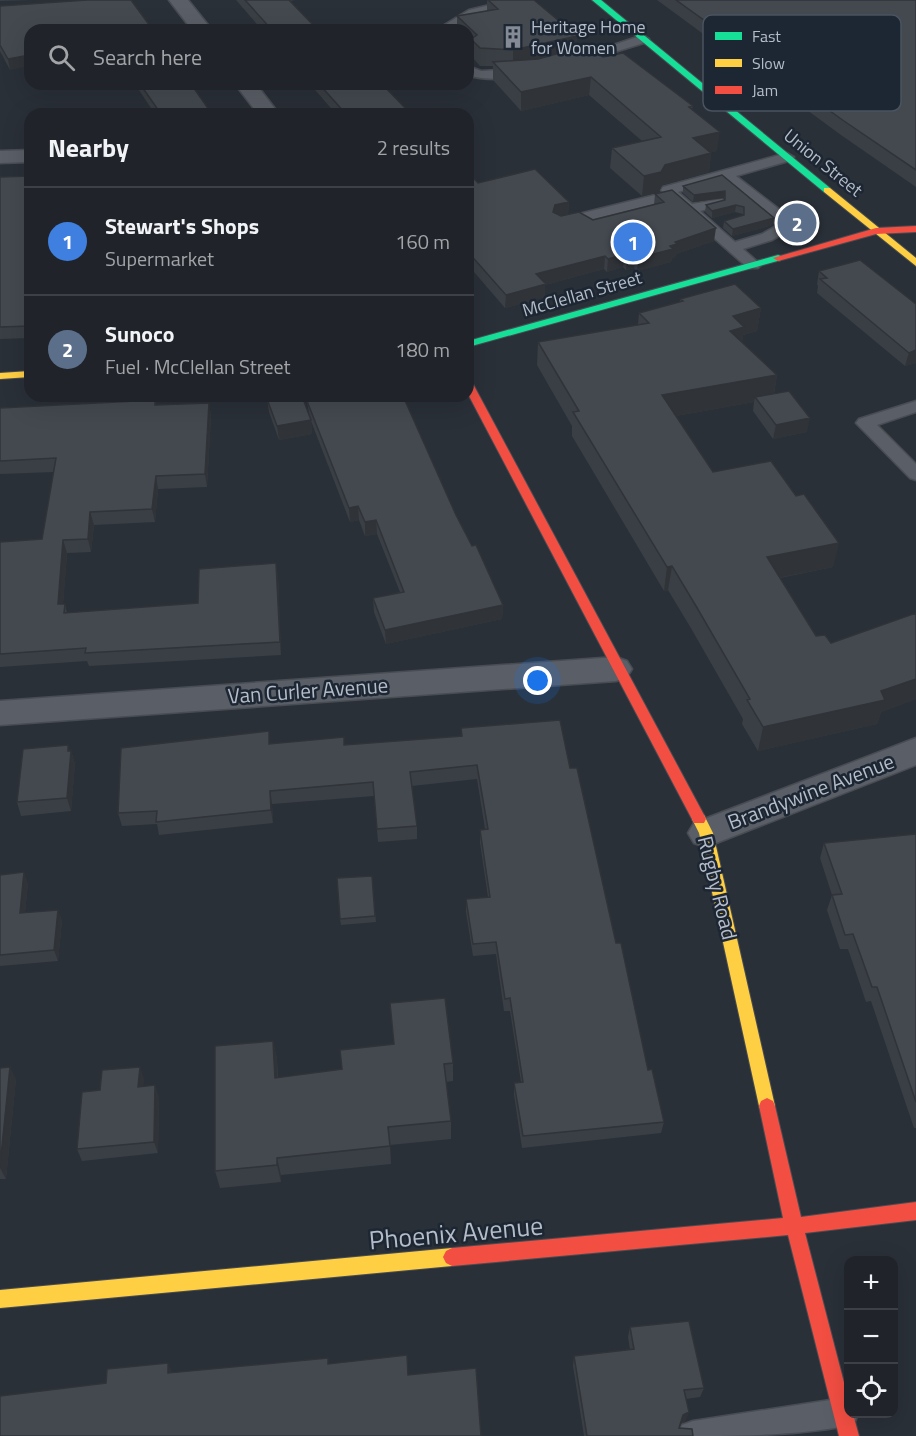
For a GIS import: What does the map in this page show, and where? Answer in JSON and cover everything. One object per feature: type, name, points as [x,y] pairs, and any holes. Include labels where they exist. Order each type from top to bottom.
[{"type":"street","points":[[178,0],[197,24]]},
{"type":"street","name":"Union Street","points":[[596,0],[703,88]]},
{"type":"street","points":[[250,90],[264,108]]},
{"type":"street","name":"Union Street","points":[[731,111],[916,263]]},
{"type":"street","points":[[0,158],[24,156]]},
{"type":"street","name":"McClellan Street","points":[[474,342],[876,231],[916,229]]},
{"type":"street","points":[[0,376],[24,374]]},
{"type":"street","name":"Rugby Road","points":[[474,396],[616,669],[706,834],[794,1226],[846,1425]]},
{"type":"street","name":"Van Curler Avenue","points":[[0,713],[616,669]]},
{"type":"street","name":"Brandywine Avenue","points":[[706,834],[916,752]]},
{"type":"street","name":"Phoenix Avenue","points":[[0,1299],[794,1226],[916,1211]]},
{"type":"lane","points":[[453,24],[473,13],[525,0]]},
{"type":"lane","points":[[566,63],[643,39]]},
{"type":"lane","points":[[474,73],[479,75],[516,75],[538,69]]},
{"type":"lane","points":[[753,265],[668,190],[787,157]]},
{"type":"lane","points":[[725,174],[744,195],[783,223],[783,228],[767,237],[733,247]]},
{"type":"lane","points":[[560,223],[673,195]]},
{"type":"lane","points":[[689,209],[717,202]]},
{"type":"lane","points":[[708,225],[727,221]]},
{"type":"lane","points":[[916,406],[865,423],[916,474]]},
{"type":"lane","points":[[693,1436],[846,1425]]},
{"type":"building","points":[[87,0],[131,0],[149,24],[24,24],[24,56],[8,59],[0,45],[0,6]]},
{"type":"building","points":[[245,0],[289,0],[312,24],[267,24]]},
{"type":"building","points":[[488,0],[534,0],[577,36],[513,50],[480,48],[474,42],[474,37],[477,35],[474,32],[474,24],[465,24],[457,16],[498,9]]},
{"type":"building","points":[[676,0],[916,0],[916,170],[830,111],[901,111],[901,15],[703,15],[703,19]]},
{"type":"building","points":[[589,45],[603,57],[623,53],[693,106],[689,107],[720,132],[693,138],[711,153],[665,165],[661,172],[644,176],[612,148],[661,137],[591,77],[521,92],[493,62],[538,59]]},
{"type":"building","points":[[144,90],[195,90],[208,108],[157,108]]},
{"type":"building","points":[[324,90],[388,90],[405,108],[341,108]]},
{"type":"building","points":[[535,169],[569,202],[555,205],[553,212],[561,216],[579,212],[593,220],[664,202],[655,194],[672,190],[716,228],[675,242],[677,244],[670,246],[673,249],[638,258],[635,255],[627,257],[625,254],[608,259],[605,256],[536,274],[546,284],[506,295],[474,259],[474,179],[478,183]]},
{"type":"building","points":[[722,175],[774,218],[733,229],[724,221],[744,215],[744,207],[736,205],[712,211],[706,205],[725,200],[725,191],[694,195],[683,186]]},
{"type":"building","points":[[24,176],[24,326],[0,327],[0,177]]},
{"type":"building","points":[[860,260],[916,304],[916,350],[909,353],[820,279],[827,278],[819,271]]},
{"type":"building","points":[[735,284],[761,308],[733,316],[744,327],[730,331],[777,375],[662,395],[713,472],[771,461],[796,496],[804,494],[839,543],[767,557],[816,636],[825,635],[831,643],[916,613],[916,679],[881,691],[885,700],[763,727],[747,700],[750,699],[672,566],[667,567],[573,412],[579,411],[538,342],[649,323],[639,313]]},
{"type":"building","points":[[789,391],[810,418],[776,425],[755,397]]},
{"type":"building","points":[[116,402],[155,402],[155,405],[209,403],[205,474],[156,476],[152,509],[90,512],[88,539],[63,540],[58,604],[65,604],[64,613],[198,603],[199,569],[276,563],[280,642],[85,653],[86,648],[0,654],[0,542],[42,539],[56,458],[0,461],[0,408]]},
{"type":"building","points":[[268,402],[304,402],[311,420],[277,426]]},
{"type":"building","points":[[307,402],[406,402],[456,515],[472,546],[476,545],[503,605],[385,630],[373,598],[404,592],[376,520],[365,522],[358,506],[349,508]]},
{"type":"building","points":[[560,720],[570,768],[577,768],[616,943],[621,943],[648,1070],[652,1069],[664,1122],[523,1136],[514,1083],[523,1082],[510,998],[505,999],[496,942],[473,944],[466,899],[490,897],[480,830],[488,829],[477,765],[410,772],[417,826],[377,829],[373,782],[270,791],[271,810],[156,822],[157,811],[118,813],[121,748],[269,731],[269,744],[344,737],[344,745],[462,736],[461,728]]},
{"type":"building","points":[[68,745],[68,751],[71,751],[67,798],[17,802],[23,749]]},
{"type":"building","points":[[916,834],[916,1102],[877,987],[872,987],[853,934],[845,935],[832,895],[842,894],[824,843]]},
{"type":"building","points":[[24,872],[20,913],[58,910],[54,950],[0,955],[0,875]]},
{"type":"building","points":[[372,876],[375,916],[340,919],[337,878]]},
{"type":"building","points":[[445,998],[453,1063],[444,1064],[451,1121],[388,1127],[390,1146],[277,1158],[277,1165],[215,1171],[215,1046],[273,1041],[275,1078],[342,1069],[340,1050],[394,1044],[390,1003]]},
{"type":"building","points":[[10,1067],[0,1166],[0,1068]]},
{"type":"building","points":[[140,1067],[138,1087],[155,1085],[154,1142],[77,1149],[82,1092],[100,1090],[102,1070]]},
{"type":"building","points":[[689,1321],[704,1388],[684,1390],[689,1412],[683,1415],[679,1428],[692,1429],[693,1436],[587,1436],[574,1356],[634,1349],[630,1327]]},
{"type":"building","points":[[407,1355],[408,1375],[476,1368],[481,1436],[0,1436],[0,1396],[106,1383],[107,1369],[168,1363],[168,1373],[328,1358],[328,1364]]},
{"type":"traffic: fast","points":[[596,0],[703,88]]},
{"type":"traffic: fast","points":[[731,111],[827,190]]},
{"type":"traffic: fast","points":[[474,342],[778,258]]},
{"type":"traffic: slow","points":[[827,190],[916,263]]},
{"type":"traffic: slow","points":[[0,376],[24,374]]},
{"type":"traffic: slow","points":[[699,819],[706,833],[767,1106]]},
{"type":"traffic: slow","points":[[0,1299],[452,1257]]},
{"type":"traffic: jam","points":[[778,258],[876,231],[916,229]]},
{"type":"traffic: jam","points":[[474,395],[699,819]]},
{"type":"traffic: jam","points":[[767,1106],[794,1226],[849,1436]]},
{"type":"traffic: jam","points":[[452,1257],[794,1226],[916,1211]]},
{"type":"place","name":"Heritage Home for Women","points":[[513,37]]},
{"type":"place","name":"Sunoco","points":[[797,223]]},
{"type":"place","name":"Stewart's Shops","points":[[633,242]]}]
